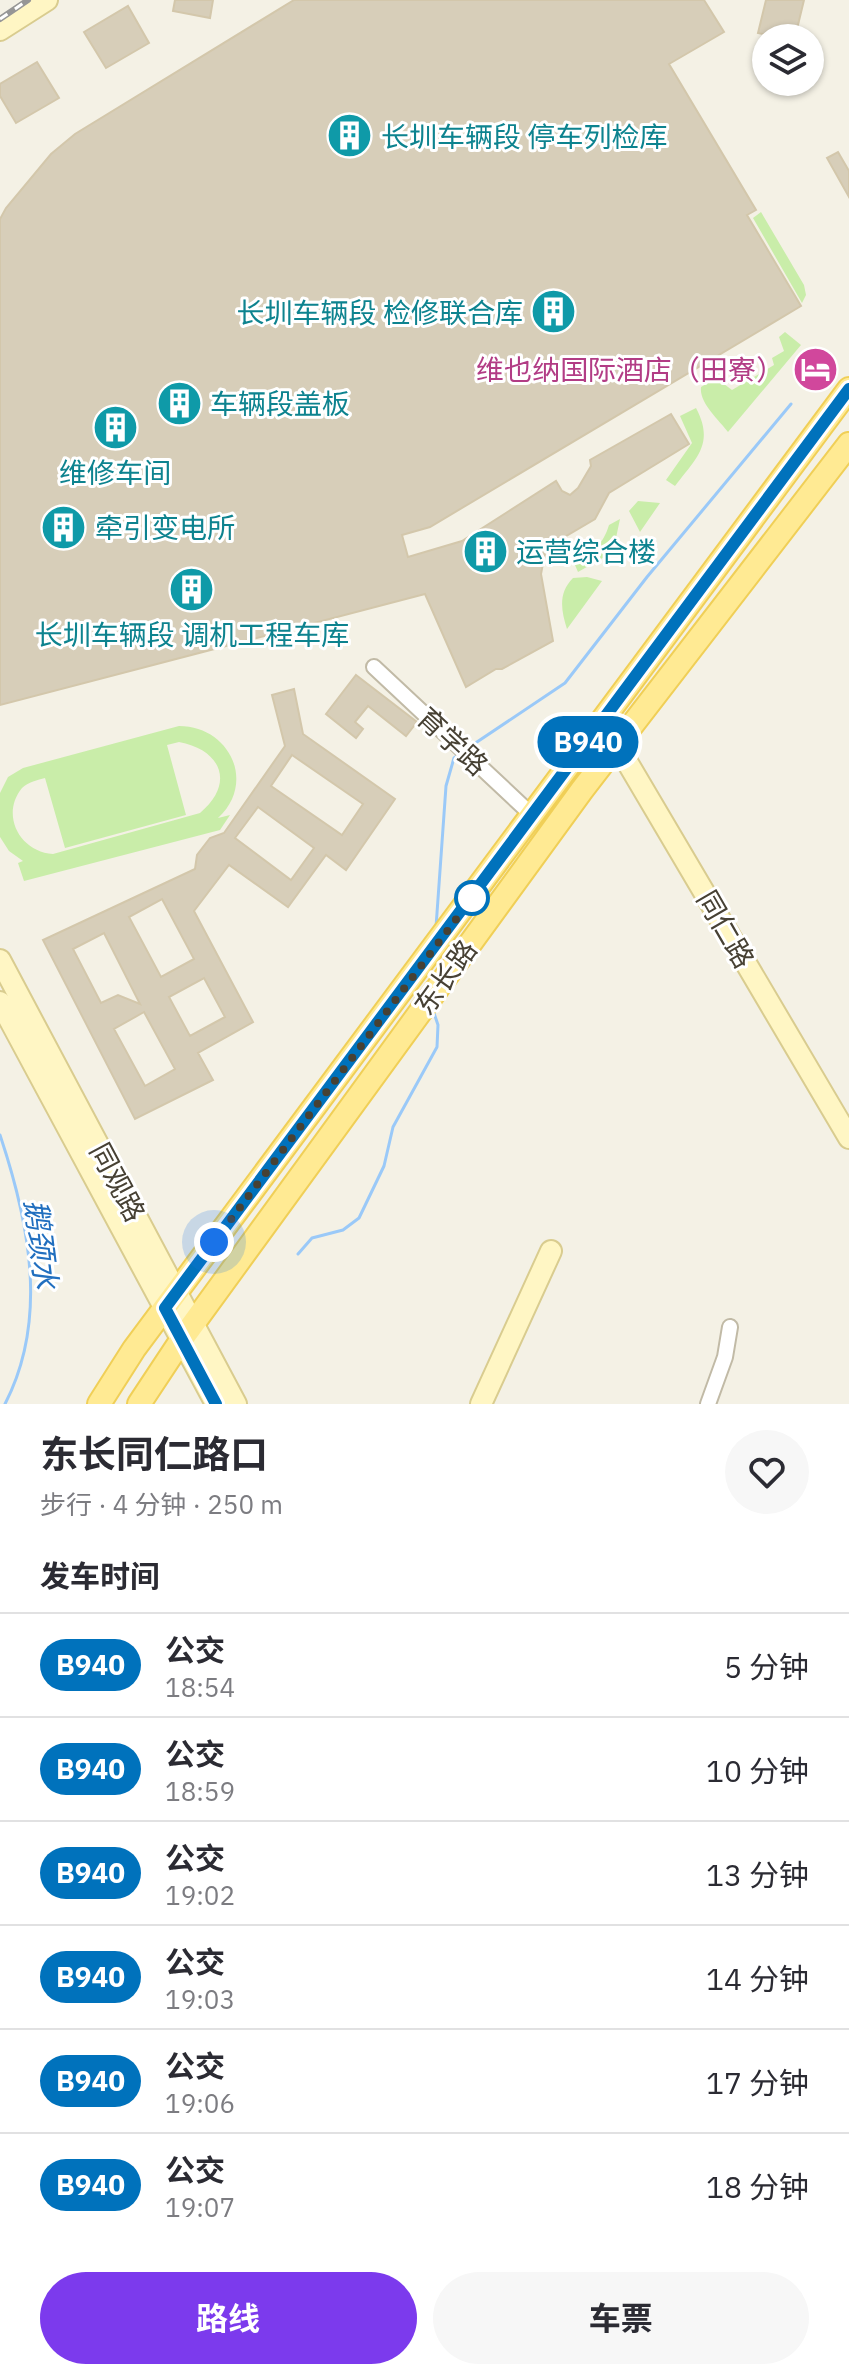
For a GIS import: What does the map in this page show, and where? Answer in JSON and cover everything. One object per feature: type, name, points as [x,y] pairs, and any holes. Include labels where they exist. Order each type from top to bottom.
[{"type":"main road","name":"东长路","points":[[99,1404],[134,1349],[849,389]]},
{"type":"main road","name":"东长路","points":[[139,1404],[187,1331],[622,738],[849,444]]},
{"type":"street","points":[[0,30],[47,0]]},
{"type":"street","name":"育学路","points":[[374,667],[533,816]]},
{"type":"street","name":"同仁路","points":[[608,715],[849,1138]]},
{"type":"street","name":"同仁路","points":[[679,837],[849,1113]]},
{"type":"street","name":"同观路","points":[[0,960],[187,1331],[216,1404]]},
{"type":"street","name":"同观路","points":[[0,1002],[171,1300]]},
{"type":"street","points":[[481,1404],[551,1251]]},
{"type":"street","points":[[708,1404],[725,1357],[730,1327]]},
{"type":"street","name":"同观路","points":[[187,1331],[236,1404]]},
{"type":"green space","points":[[761,212],[804,285],[806,295],[802,303],[753,218]]},
{"type":"green space","points":[[785,332],[801,345],[728,432],[706,405],[701,387],[716,378],[732,390],[774,365],[772,358],[784,351],[779,337]]},
{"type":"green space","points":[[696,408],[704,431],[703,441],[696,459],[675,486],[666,480],[692,443],[680,416]]},
{"type":"green space","points":[[638,501],[660,503],[640,532],[629,511]]},
{"type":"green space","points":[[620,519],[613,552],[578,572],[575,565],[596,548],[609,525]]},
{"type":"green space","points":[[587,577],[602,581],[567,629],[562,608],[565,590],[573,578]]},
{"type":"green space","points":[[179,726],[197,728],[212,735],[232,758],[236,773],[230,804],[218,818],[230,815],[220,830],[24,881],[18,863],[23,861],[9,851],[0,837],[0,793],[8,777],[23,768]],"holes":[[[179,742],[194,746],[214,760],[220,780],[218,791],[200,813],[53,854],[31,847],[17,830],[13,820],[16,799],[24,786],[45,778],[65,848],[186,815],[167,745]]]},
{"type":"building","points":[[175,0],[213,0],[210,18],[173,11]]},
{"type":"building","points":[[294,0],[704,0],[724,32],[669,64],[756,210],[747,215],[801,306],[430,527],[402,535],[408,557],[462,541],[556,481],[562,491],[570,495],[591,466],[590,460],[671,414],[689,444],[609,493],[595,519],[546,548],[541,574],[553,641],[466,687],[425,594],[0,705],[0,219],[51,154],[75,134]]},
{"type":"building","points":[[766,0],[804,0],[798,24],[760,24]]},
{"type":"building","points":[[128,6],[149,43],[106,68],[84,32]]},
{"type":"building","points":[[37,62],[59,98],[16,123],[0,96],[0,84]]},
{"type":"building","points":[[838,152],[849,171],[849,197],[827,158]]},
{"type":"building","points":[[356,675],[417,722],[406,736],[368,706],[355,722],[363,729],[356,738],[326,714]]},
{"type":"building","points":[[294,689],[303,734],[395,799],[346,870],[326,855],[288,907],[229,865],[194,911],[253,1022],[198,1053],[213,1080],[135,1119],[43,940],[195,869],[197,855],[210,838],[224,833],[285,746],[272,695]],"holes":[[[292,755],[363,804],[342,835],[271,786]],[[258,807],[314,848],[291,880],[235,838]],[[162,899],[194,959],[161,977],[129,917]],[[104,933],[140,1004],[118,995],[101,1003],[73,949]],[[204,978],[225,1017],[190,1036],[169,997]],[[144,1012],[175,1069],[145,1086],[114,1029]]]},
{"type":"waterway","points":[[468,748],[565,683],[647,577],[791,404]]},
{"type":"waterway","points":[[436,927],[446,786],[454,758],[458,755]]},
{"type":"waterway","points":[[298,1254],[312,1238],[343,1230],[359,1218],[384,1166],[393,1127],[437,1047],[438,1025],[433,1010]]},
{"type":"waterway","name":"鹅颈水","points":[[0,1135],[19,1202],[30,1270],[27,1338],[19,1372],[5,1404]]},
{"type":"railway","points":[[0,19],[28,0]]},
{"type":"bus line","name":"B940","points":[[216,1404],[165,1308],[849,389]]},
{"type":"place","name":"长圳车辆段 停车列检库","points":[[350,136]]},
{"type":"place","name":"长圳车辆段 检修联合库","points":[[554,312]]},
{"type":"place","name":"维也纳国际酒店（田寮）","points":[[815,369]]},
{"type":"place","name":"车辆段盖板","points":[[179,403]]},
{"type":"place","name":"维修车间","points":[[115,427]]},
{"type":"place","name":"牵引变电所","points":[[64,527]]},
{"type":"place","name":"运营综合楼","points":[[485,551]]},
{"type":"place","name":"长圳车辆段 调机工程车库","points":[[192,590]]},
{"type":"route","points":[[214,1242],[475,894],[472,898]]}]
